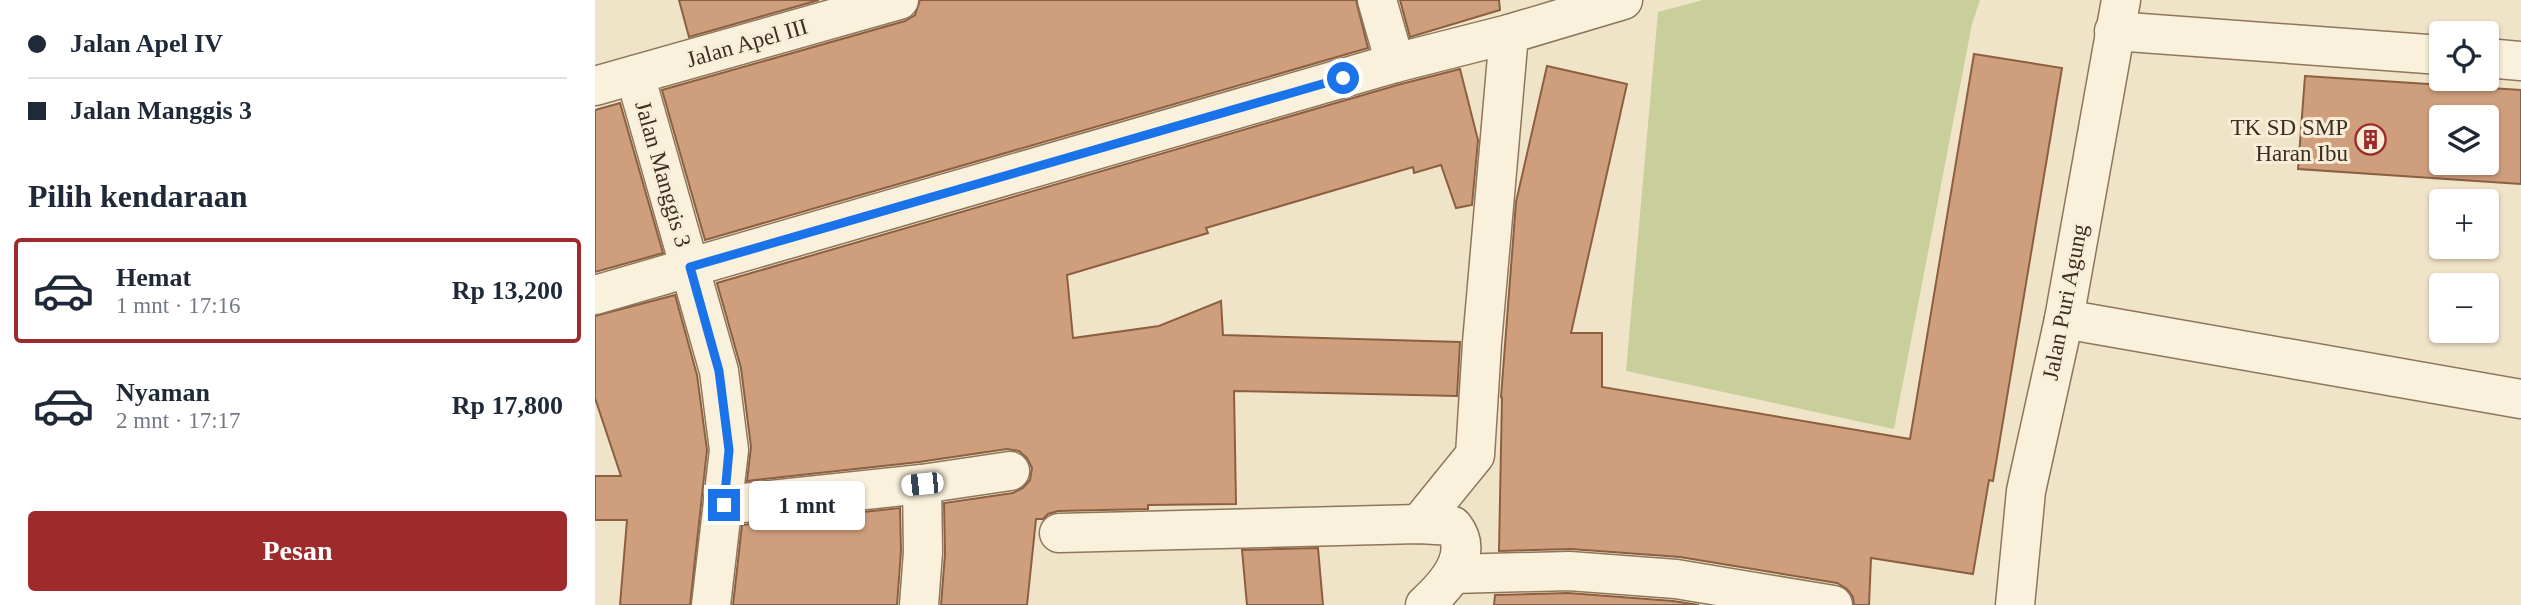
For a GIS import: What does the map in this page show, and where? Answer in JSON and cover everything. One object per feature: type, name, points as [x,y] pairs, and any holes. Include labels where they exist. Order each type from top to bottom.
[{"type":"street","points":[[1377,0],[1395,63]]},
{"type":"street","points":[[595,295],[1395,63],[1509,34],[1623,0]]},
{"type":"street","name":"Jalan Apel III","points":[[595,86],[874,4]]},
{"type":"street","points":[[2118,15],[2429,54]]},
{"type":"street","name":"Jalan Puri Agung","points":[[2015,605],[2026,491],[2063,319],[2118,15]]},
{"type":"street","points":[[1419,524],[1475,455],[1509,34]]},
{"type":"street","points":[[2499,59],[2521,61]]},
{"type":"street","name":"Jalan Manggis 3","points":[[635,75],[719,371],[729,450],[711,605]]},
{"type":"street","points":[[2063,319],[2521,399]]},
{"type":"street","points":[[724,505],[922,484],[1010,471]]},
{"type":"street","points":[[919,605],[923,552],[922,484]]},
{"type":"street","points":[[1059,533],[1419,524],[1453,526],[1460,535],[1463,548],[1453,575],[1425,605]]},
{"type":"street","points":[[1453,575],[1569,571],[1676,579],[1833,605]]},
{"type":"green space","points":[[1703,0],[1980,0],[1972,24],[1894,429],[1626,371],[1658,12]]},
{"type":"building","points":[[679,0],[819,0],[689,37]]},
{"type":"building","points":[[920,0],[1356,0],[1368,48],[705,240],[662,90],[905,21],[915,15]]},
{"type":"building","points":[[1400,0],[1499,0],[1500,10],[1410,37]]},
{"type":"building","points":[[1974,54],[2062,68],[1993,481],[1989,480],[1973,574],[1871,558],[1869,605],[1854,605],[1853,597],[1847,589],[1837,583],[1680,557],[1571,549],[1499,551],[1501,397],[1516,202],[1547,66],[1627,84],[1571,333],[1602,333],[1602,387],[1910,439]]},
{"type":"building","points":[[1460,69],[1478,140],[1472,205],[1456,208],[1441,165],[1414,173],[1413,167],[1206,228],[1208,233],[1067,275],[1073,338],[1159,326],[1221,301],[1223,335],[1460,342],[1457,396],[1234,391],[1236,504],[1148,505],[1148,509],[1058,511],[1043,519],[1036,519],[1027,605],[941,605],[945,554],[944,503],[1013,493],[1023,488],[1030,480],[1032,468],[1027,458],[1019,451],[1007,449],[919,462],[747,481],[751,447],[741,368],[717,283]]},
{"type":"building","name":"TK SD SMP Haran Ibu","points":[[2305,76],[2429,84],[2429,91],[2521,90],[2521,184],[2298,169]]},
{"type":"building","points":[[620,103],[663,253],[595,272],[595,110]]},
{"type":"building","points":[[675,295],[697,375],[707,450],[690,605],[620,605],[627,520],[595,520],[595,476],[621,476],[595,398],[595,316]]},
{"type":"building","points":[[900,508],[901,551],[897,605],[733,605],[742,525]]},
{"type":"building","points":[[1318,548],[1323,605],[1247,605],[1242,550]]},
{"type":"building","points":[[1568,593],[1699,605],[1494,605],[1495,595]]},
{"type":"place","name":"TK SD SMP Haran Ibu","points":[[2371,140]]},
{"type":"route","points":[[724,505],[729,450],[719,371],[690,267],[1343,78]]}]
